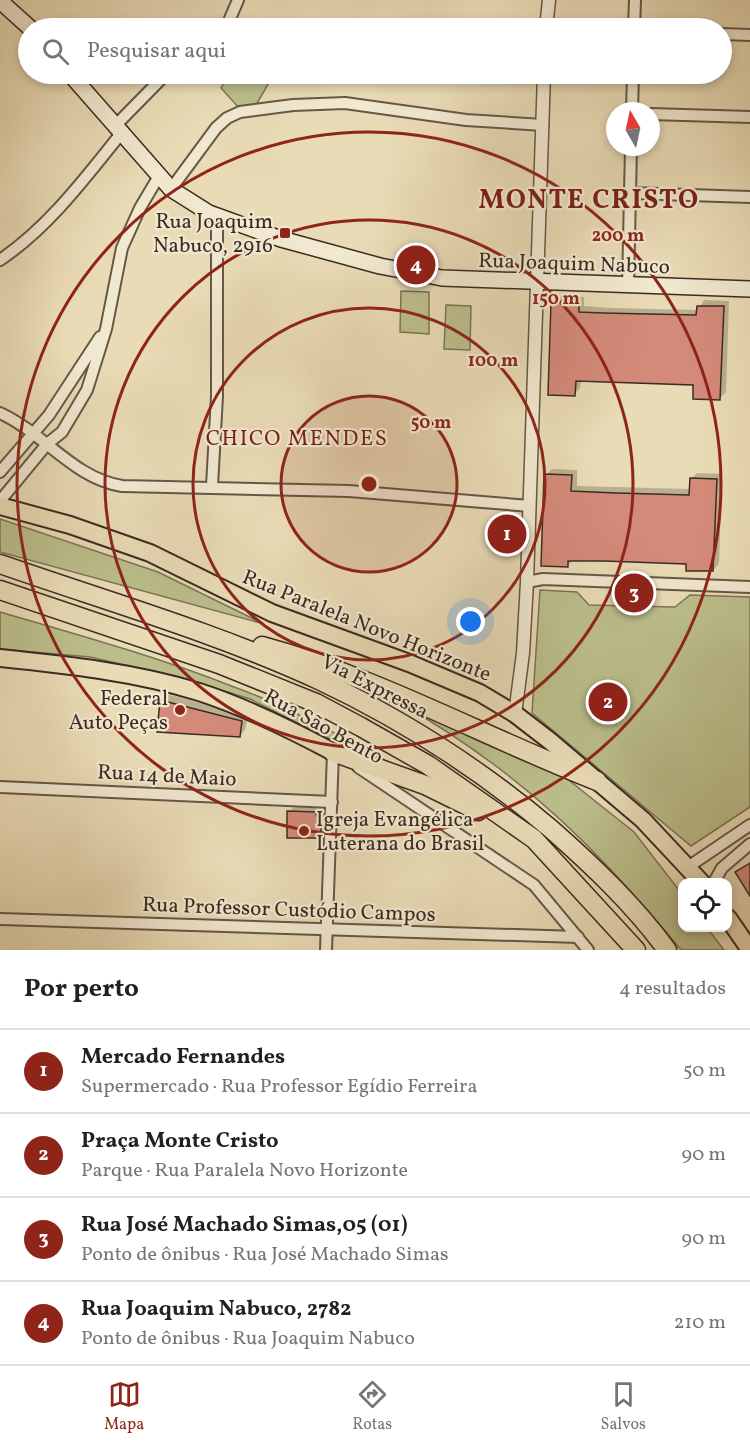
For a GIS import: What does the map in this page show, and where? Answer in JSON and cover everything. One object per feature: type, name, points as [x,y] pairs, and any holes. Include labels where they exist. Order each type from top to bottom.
[{"type":"highway","name":"Via Expressa","points":[[0,564],[216,640],[318,680],[405,724],[497,784],[597,869],[667,950]]},
{"type":"highway","name":"Via Expressa","points":[[0,591],[219,664],[316,703],[428,765],[534,839],[636,950]]},
{"type":"highway","points":[[216,640],[259,645],[303,657],[447,714],[597,781]]},
{"type":"highway","points":[[333,752],[425,785],[534,839]]},
{"type":"main road","points":[[0,1],[19,18]]},
{"type":"main road","name":"Rua Joaquim Nabuco","points":[[79,84],[171,189],[217,216],[289,242],[413,273],[467,280],[750,289]]},
{"type":"main road","name":"Rua Paralela Novo Horizonte","points":[[0,503],[150,553],[272,613],[458,683],[515,714],[643,820],[698,878]]},
{"type":"main road","name":"Rua São Bento","points":[[0,658],[105,670],[199,692],[252,711],[333,752]]},
{"type":"main road","points":[[732,924],[750,950]]},
{"type":"street","points":[[230,18],[238,0]]},
{"type":"street","points":[[547,18],[549,0]]},
{"type":"street","points":[[634,0],[634,18]]},
{"type":"street","points":[[732,34],[750,35]]},
{"type":"street","points":[[0,260],[19,247],[45,223],[157,84]]},
{"type":"street","points":[[515,714],[523,653],[527,582],[539,283],[544,84]]},
{"type":"street","points":[[632,102],[633,84]]},
{"type":"street","points":[[171,189],[216,128],[227,118],[240,112],[293,105],[345,103],[466,120],[543,125]]},
{"type":"street","points":[[660,114],[750,117]]},
{"type":"street","points":[[628,286],[631,156]]},
{"type":"street","points":[[0,503],[47,444],[62,432],[87,390],[106,329],[122,248],[140,208],[159,177]]},
{"type":"street","points":[[630,193],[750,197]]},
{"type":"street","points":[[212,486],[217,396],[217,216]]},
{"type":"street","points":[[0,472],[49,415],[106,329]]},
{"type":"street","points":[[0,413],[33,433],[91,478],[122,486],[349,490],[530,506]]},
{"type":"street","points":[[527,582],[543,579],[750,587]]},
{"type":"street","points":[[326,950],[333,752]]},
{"type":"street","name":"Rua São Bento","points":[[333,752],[509,866],[534,885],[588,950]]},
{"type":"street","name":"Rua 14 de Maio","points":[[0,787],[332,802]]},
{"type":"street","points":[[688,867],[750,825]]},
{"type":"street","points":[[716,878],[722,868],[746,848],[732,837]]},
{"type":"street","name":"Rua Professor Custódio Campos","points":[[0,919],[578,937]]},
{"type":"street","points":[[576,950],[578,937]]},
{"type":"green space","points":[[223,84],[268,84],[256,105],[239,108],[221,88]]},
{"type":"green space","points":[[401,291],[429,292],[429,334],[400,332]]},
{"type":"green space","points":[[446,305],[471,306],[470,350],[444,349]]},
{"type":"green space","points":[[0,519],[158,572],[264,624],[0,552]]},
{"type":"green space","points":[[540,590],[577,592],[589,605],[675,607],[690,595],[750,597],[750,807],[691,846],[532,713]]},
{"type":"green space","points":[[0,612],[147,656],[255,695],[316,723],[394,765],[325,737],[250,699],[186,679],[90,657],[0,649]]},
{"type":"green space","points":[[408,708],[561,774],[634,832],[678,889],[678,932],[710,932],[724,950],[681,950],[620,879],[556,816],[487,759]]},
{"type":"building","points":[[551,302],[579,303],[579,312],[603,313],[696,315],[697,306],[724,306],[720,400],[693,399],[693,385],[576,381],[575,396],[548,395]]},
{"type":"building","points":[[544,474],[572,475],[571,491],[616,493],[689,495],[690,478],[717,479],[713,571],[686,571],[686,564],[604,561],[568,561],[568,567],[541,566]]},
{"type":"building","name":"Federal Auto Peças","points":[[160,700],[242,721],[240,737],[157,732]]},
{"type":"building","name":"Igreja Evangélica Luterana do Brasil","points":[[287,811],[315,812],[321,824],[321,838],[287,838]]},
{"type":"building","points":[[750,863],[750,896],[735,872]]},
{"type":"place","name":"Rua Joaquim Nabuco, 2916","points":[[285,233]]},
{"type":"place","name":"Rua Joaquim Nabuco, 2782","points":[[416,265]]},
{"type":"place","name":"Mercado Fernandes","points":[[507,534]]},
{"type":"place","name":"Rua José Machado Simas,05 (01)","points":[[634,593]]},
{"type":"place","name":"Praça Monte Cristo","points":[[608,702]]},
{"type":"place","name":"Federal Auto Peças","points":[[180,710]]},
{"type":"place","name":"Igreja Evangélica Luterana do Brasil","points":[[304,831]]},
{"type":"district","name":"MONTE CRISTO","points":[[589,199]]},
{"type":"district","name":"CHICO MENDES","points":[[297,437]]}]
